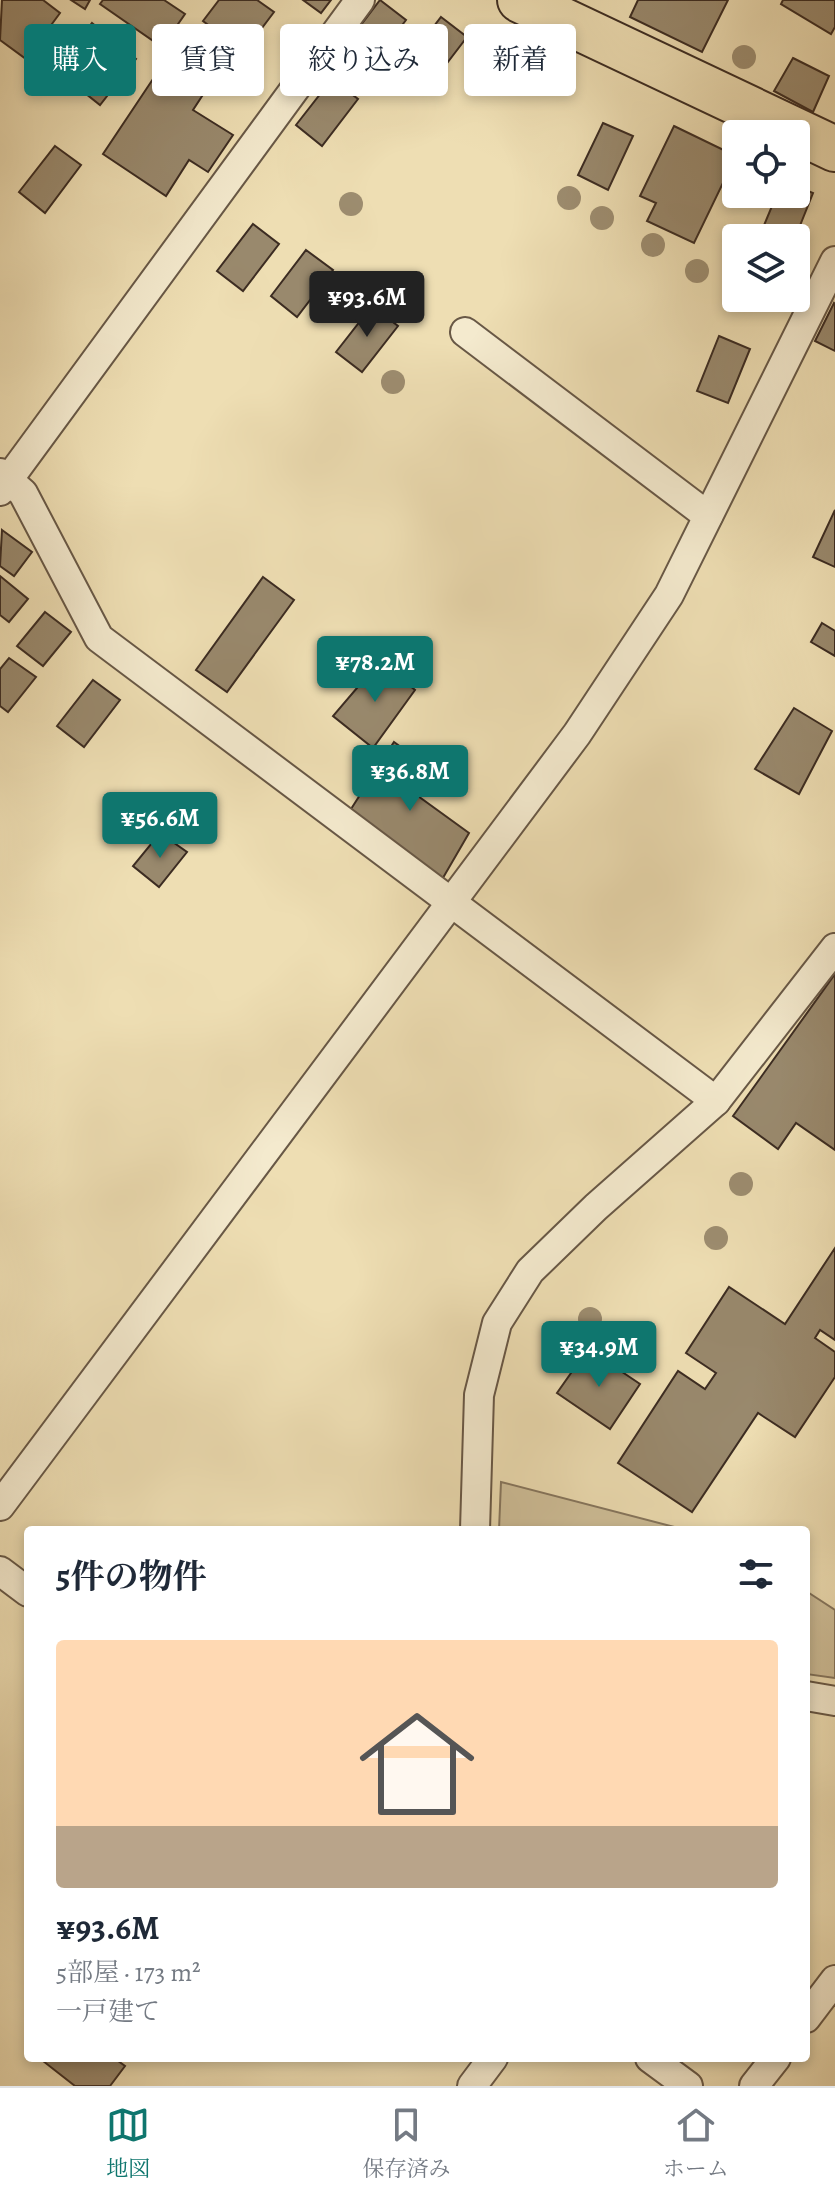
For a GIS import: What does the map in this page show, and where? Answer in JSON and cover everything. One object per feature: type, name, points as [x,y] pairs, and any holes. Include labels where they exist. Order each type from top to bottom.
[{"type":"main road","points":[[520,0],[835,149]]},
{"type":"street","points":[[360,0],[3,481],[23,493],[99,638],[716,1101]]},
{"type":"street","points":[[0,1506],[577,734],[669,595],[835,261]]},
{"type":"street","points":[[465,332],[708,516]]},
{"type":"street","points":[[475,1526],[479,1395],[497,1323],[530,1271],[596,1207],[716,1101],[835,948]]},
{"type":"street","points":[[0,1571],[24,1589]]},
{"type":"street","points":[[810,1697],[835,1701]]},
{"type":"street","points":[[810,2013],[835,1980]]},
{"type":"street","points":[[472,2086],[490,2062]]},
{"type":"street","points":[[655,2062],[688,2086]]},
{"type":"street","points":[[754,2086],[773,2062]]},
{"type":"shaded area","points":[[501,1482],[671,1526],[499,1526]]},
{"type":"shaded area","points":[[810,1594],[835,1610],[835,1678],[810,1675]]},
{"type":"building","points":[[2,0],[43,0],[60,13],[52,24],[24,24],[24,58],[0,40]]},
{"type":"building","points":[[71,0],[90,0],[85,9]]},
{"type":"building","points":[[103,0],[164,0],[185,14],[178,24],[152,24],[152,40],[136,29],[136,24],[129,24],[100,4]]},
{"type":"building","points":[[219,0],[257,0],[274,12],[264,25],[207,24],[203,21]]},
{"type":"building","points":[[303,0],[331,0],[321,13]]},
{"type":"building","points":[[380,0],[406,20],[403,24],[362,24]]},
{"type":"building","points":[[638,0],[728,0],[702,52],[630,17]]},
{"type":"building","points":[[783,0],[835,0],[835,27],[831,34],[781,4]]},
{"type":"building","points":[[441,17],[464,35],[464,41],[448,62],[448,24],[436,24]]},
{"type":"building","points":[[793,58],[829,76],[813,112],[774,91]]},
{"type":"building","points":[[152,80],[152,96],[202,96],[193,110],[233,135],[208,172],[189,160],[166,196],[103,154]]},
{"type":"building","points":[[89,96],[107,96],[100,105]]},
{"type":"building","points":[[319,96],[354,96],[358,99],[322,146],[296,125]]},
{"type":"building","points":[[603,123],[633,136],[608,190],[578,175]]},
{"type":"building","points":[[674,126],[722,149],[722,185],[694,243],[647,221],[656,203],[640,196]]},
{"type":"building","points":[[55,146],[81,165],[45,213],[19,192]]},
{"type":"building","points":[[771,208],[807,208],[801,224],[765,224]]},
{"type":"building","points":[[253,224],[279,244],[243,291],[217,271]]},
{"type":"building","points":[[306,250],[333,270],[297,317],[271,296]]},
{"type":"building","points":[[835,304],[835,351],[815,341]]},
{"type":"building","points":[[372,306],[398,326],[362,372],[336,352]]},
{"type":"building","points":[[719,336],[750,349],[728,403],[697,391]]},
{"type":"building","points":[[835,510],[835,567],[813,557]]},
{"type":"building","points":[[2,530],[32,552],[14,576],[0,566]]},
{"type":"building","points":[[0,576],[28,599],[9,622],[0,615]]},
{"type":"building","points":[[263,577],[294,600],[227,692],[196,670]]},
{"type":"building","points":[[45,612],[71,632],[43,666],[17,646]]},
{"type":"building","points":[[822,623],[835,631],[835,656],[811,642]]},
{"type":"building","points":[[9,658],[36,677],[8,712],[0,706],[0,669]]},
{"type":"building","points":[[380,661],[415,690],[373,748],[333,716]]},
{"type":"building","points":[[93,680],[120,700],[84,747],[57,726]]},
{"type":"building","points":[[794,708],[832,731],[799,794],[755,769]]},
{"type":"building","points":[[394,742],[435,772],[418,796],[469,833],[440,883],[351,809]]},
{"type":"building","points":[[160,833],[187,852],[159,887],[133,866]]},
{"type":"building","points":[[835,974],[835,1150],[796,1123],[778,1149],[733,1116]]},
{"type":"building","points":[[835,1248],[835,1340],[820,1330],[815,1338],[835,1352],[835,1377],[795,1437],[758,1413],[692,1512],[618,1463],[678,1371],[705,1389],[716,1373],[686,1353],[729,1287],[785,1324]]},
{"type":"building","points":[[588,1349],[640,1384],[610,1429],[557,1393]]},
{"type":"building","points":[[44,2062],[120,2062],[125,2066],[110,2086],[75,2086]]}]
